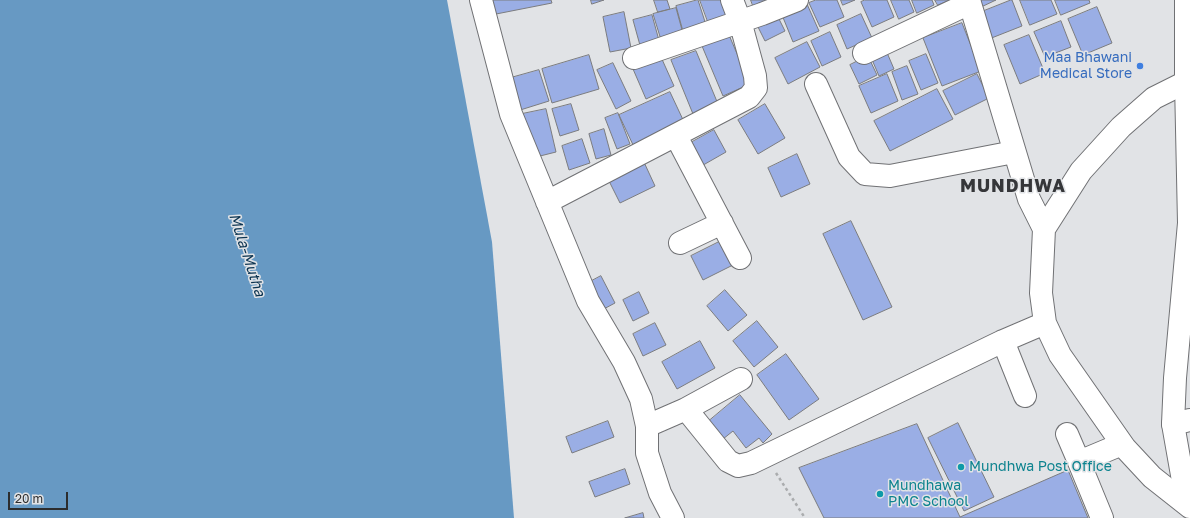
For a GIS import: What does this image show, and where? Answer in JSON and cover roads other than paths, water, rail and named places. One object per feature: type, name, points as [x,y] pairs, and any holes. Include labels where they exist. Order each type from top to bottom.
[{"type":"street","points":[[481,0],[510,114],[588,301],[624,362],[641,399],[647,426],[647,453],[660,493],[673,518]]},
{"type":"street","points":[[547,202],[749,98],[756,88],[755,76],[740,21],[732,0]]},
{"type":"street","points":[[634,58],[797,0]]},
{"type":"street","points":[[1186,0],[1189,223],[1175,378],[1182,422],[1182,474],[1190,501]]},
{"type":"street","points":[[864,53],[970,2],[1029,200],[1044,229]]},
{"type":"street","points":[[1188,82],[1154,98],[1121,127],[1081,171],[1044,229],[1041,293],[1045,323],[1060,355],[1122,444],[1152,477],[1190,507]]},
{"type":"street","points":[[816,84],[849,157],[865,174],[890,176],[1014,152]]},
{"type":"street","points":[[676,136],[740,258]]},
{"type":"street","points":[[680,243],[722,223]]},
{"type":"street","points":[[686,409],[728,461],[738,466],[751,463],[1003,341],[1045,323]]},
{"type":"street","points":[[1003,341],[1025,396]]},
{"type":"street","points":[[647,426],[686,409],[740,378]]},
{"type":"street","points":[[1067,434],[1102,518]]},
{"type":"street","points":[[1079,462],[1122,444]]},
{"type":"water","name":"Mula-Mutha","points":[[0,0],[447,0],[492,242],[514,518],[0,518]]},
{"type":"place","name":"Maa Bhawani Medical Store","points":[[1140,66]]},
{"type":"place","name":"Mundhwa Post Office","points":[[961,467]]},
{"type":"place","name":"Mundhawa PMC School","points":[[880,494]]},
{"type":"district","name":"MUNDHWA","points":[[1013,186]]}]
